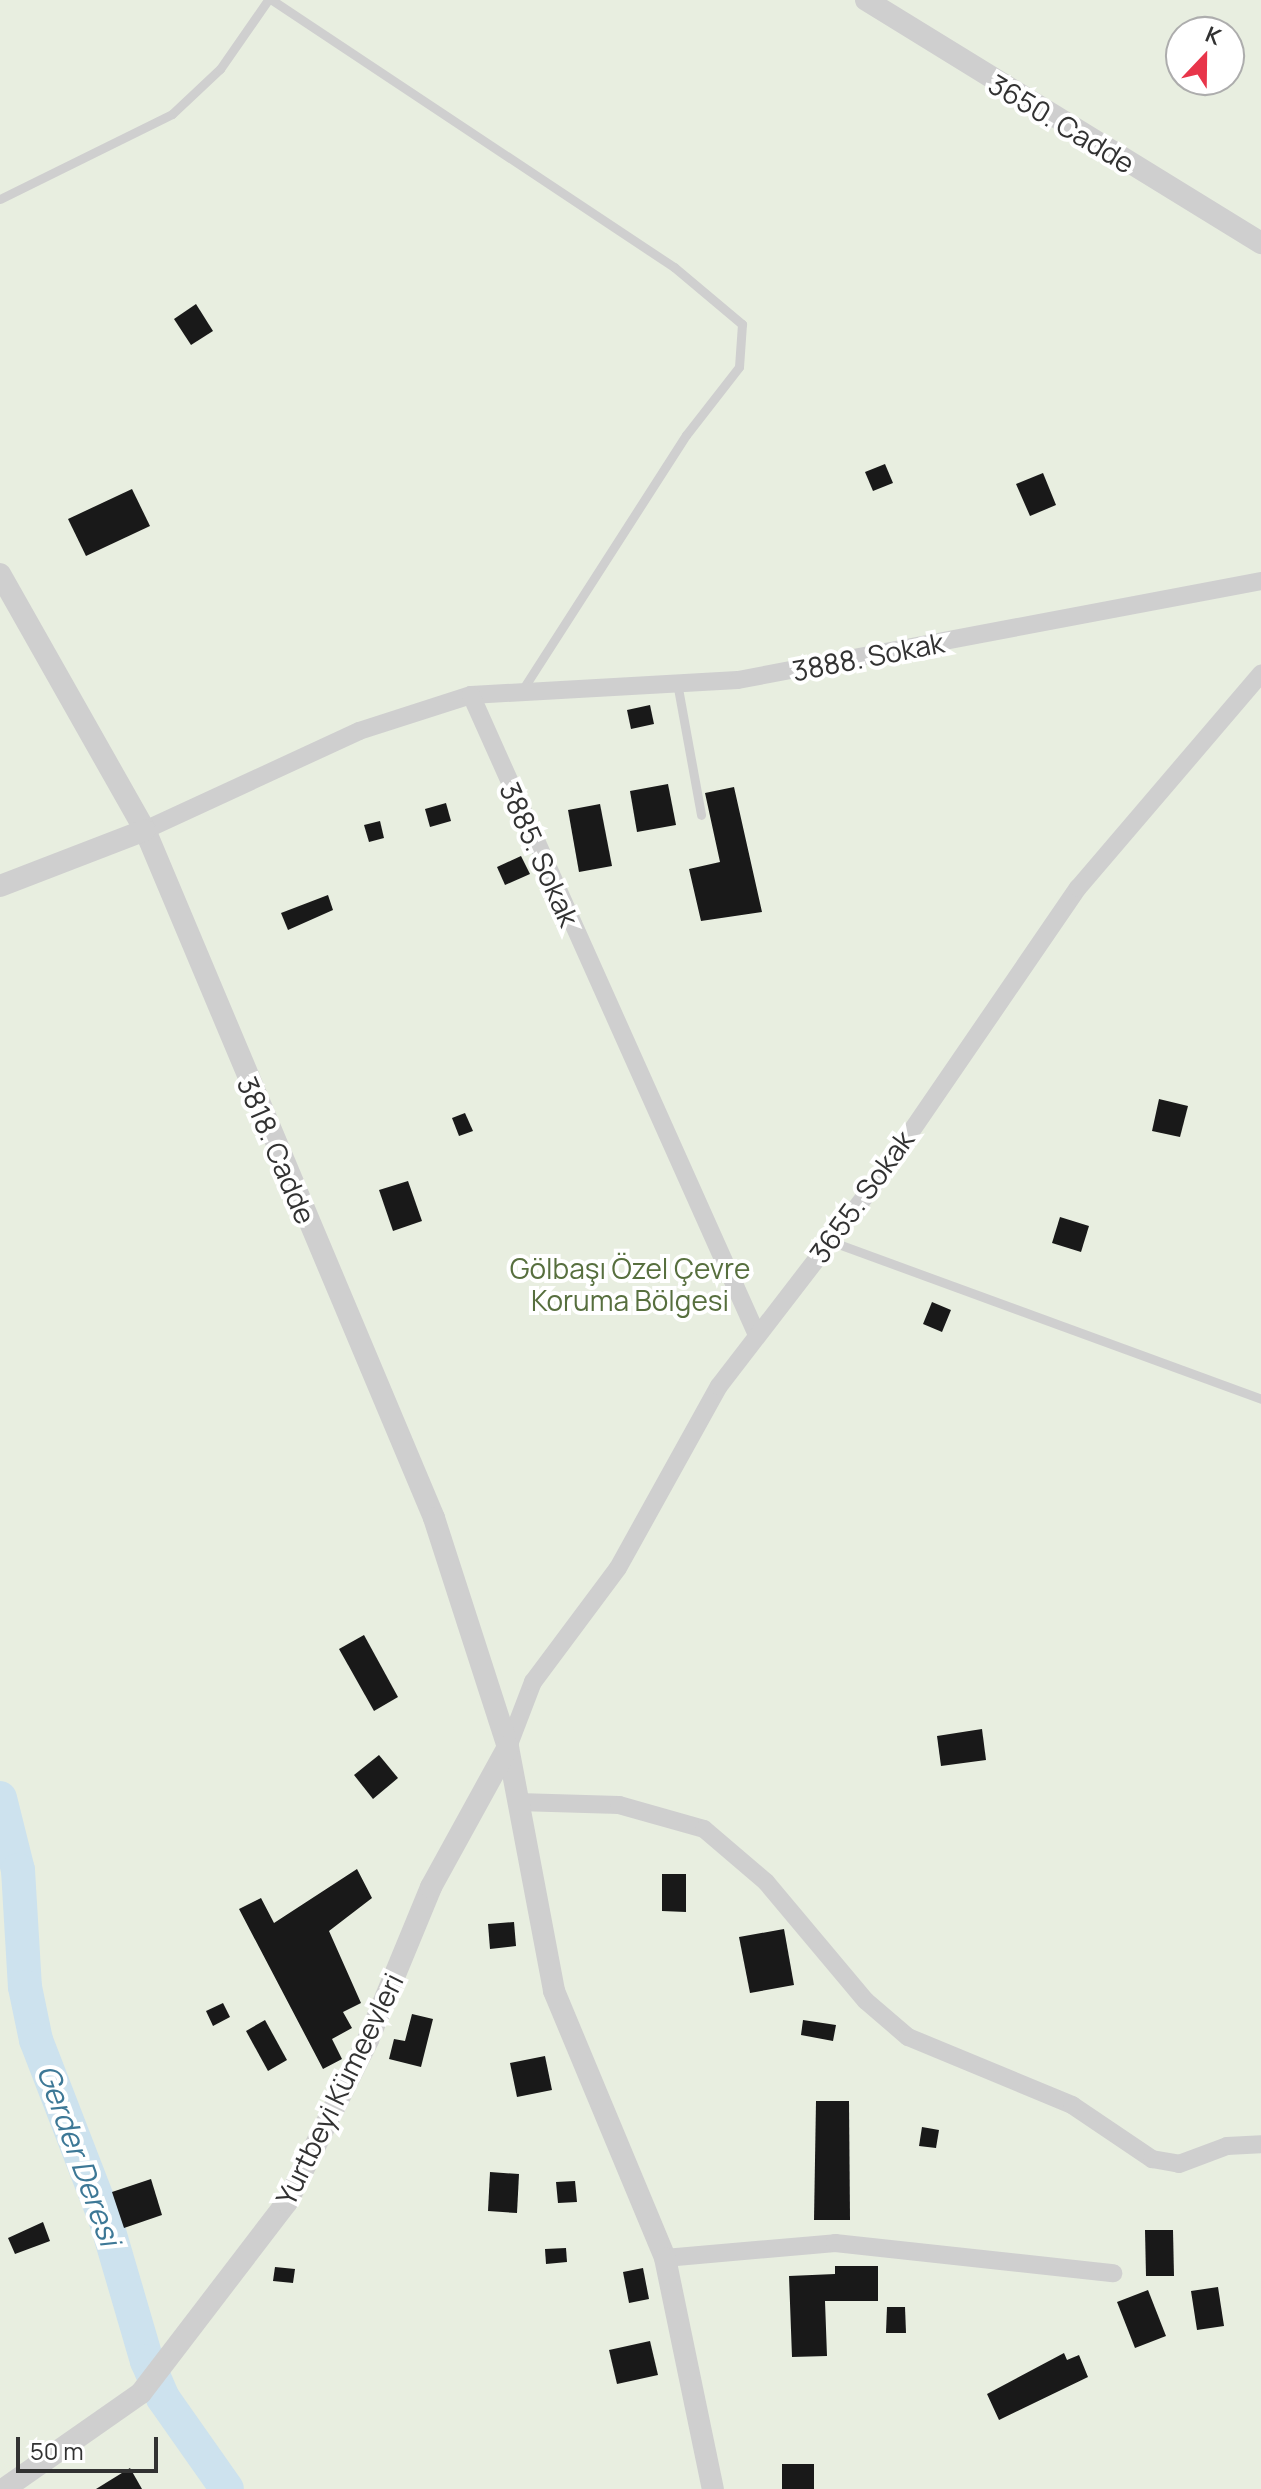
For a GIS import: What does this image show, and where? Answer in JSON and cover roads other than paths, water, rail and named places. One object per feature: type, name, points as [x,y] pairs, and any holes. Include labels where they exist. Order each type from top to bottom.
[{"type":"street","name":"3650. Cadde","points":[[866,0],[1261,243]]},
{"type":"street","name":"3818. Cadde","points":[[0,574],[145,830],[434,1518],[508,1747]]},
{"type":"street","name":"3888. Sokak","points":[[471,695],[678,688],[1261,581]]},
{"type":"street","name":"3655. Sokak","points":[[508,1747],[533,1682],[618,1568],[700,1415],[830,1241],[1078,888],[1261,674]]},
{"type":"street","points":[[0,886],[145,830],[359,731],[471,695]]},
{"type":"street","name":"3885. Sokak","points":[[471,695],[757,1335]]},
{"type":"street","points":[[508,1747],[554,1991],[665,2258],[713,2489]]},
{"type":"street","name":"Yurtbeyi Kümeevleri","points":[[4,2489],[141,2393],[165,2367],[292,2192],[368,2040],[431,1887],[508,1747]]},
{"type":"street","points":[[518,1802],[619,1805],[704,1829],[766,1882],[866,2001],[908,2037],[1072,2105],[1152,2159],[1179,2164],[1227,2146],[1261,2144]]},
{"type":"street","points":[[665,2258],[819,2243],[1113,2273]]},
{"type":"lane","points":[[0,199],[172,114],[220,69],[270,0],[674,267],[742,324],[739,367],[686,435],[521,692]]},
{"type":"lane","points":[[678,688],[701,815]]},
{"type":"lane","points":[[830,1241],[1261,1399]]},
{"type":"waterway","name":"Gerder Deresi","points":[[0,1798],[18,1870],[25,1987],[36,2040],[106,2221],[147,2361],[163,2398],[227,2489]]},
{"type":"park label","name":"Gölbaşı Özel Çevre Koruma Bölgesi","points":[[630,1284]]}]
